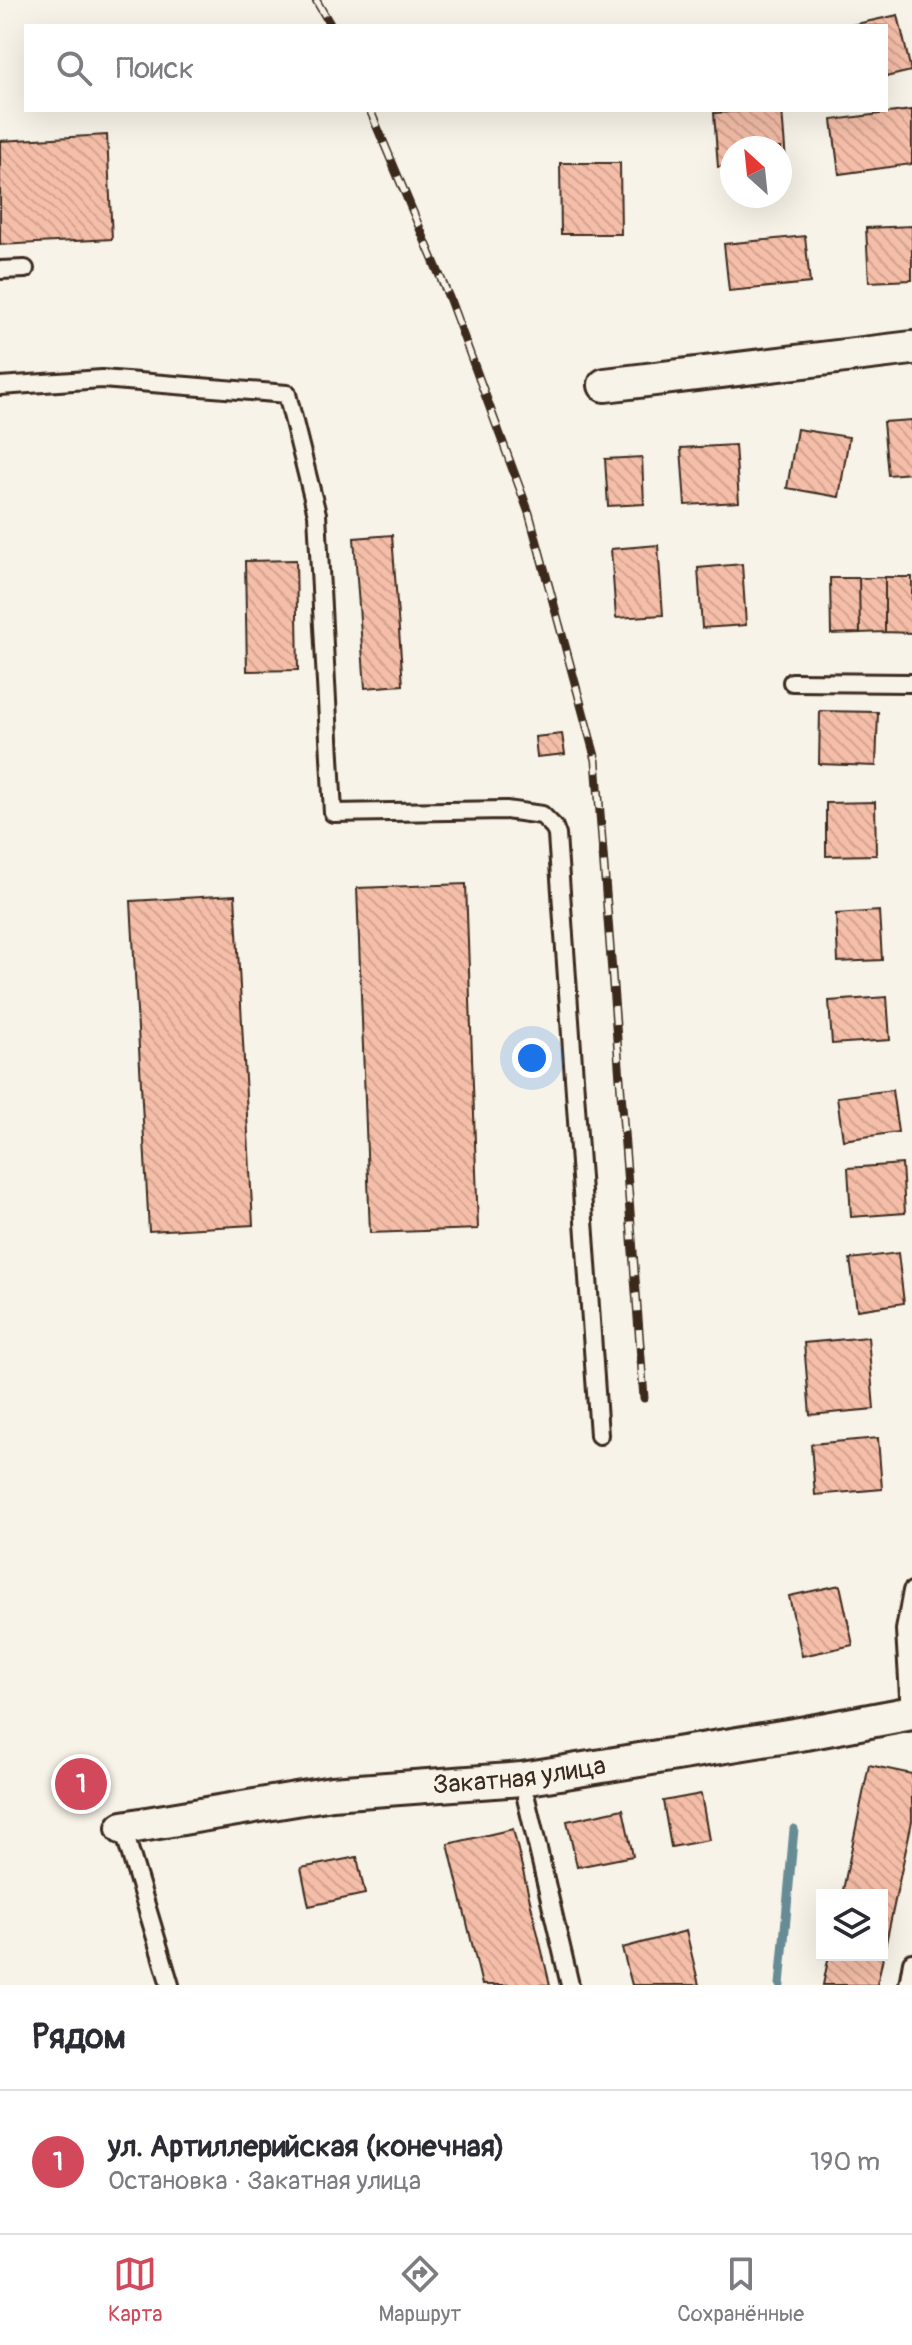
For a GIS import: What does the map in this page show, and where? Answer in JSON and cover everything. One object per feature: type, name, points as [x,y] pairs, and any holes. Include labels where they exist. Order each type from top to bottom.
[{"type":"street","points":[[605,385],[912,348]]},
{"type":"street","name":"Закатная улица","points":[[123,1828],[332,1793],[522,1779],[911,1713]]},
{"type":"lane","points":[[0,270],[25,269]]},
{"type":"lane","points":[[0,386],[102,379],[287,394],[317,514],[333,813],[506,810],[542,815],[554,827],[557,835],[599,1435]]},
{"type":"lane","points":[[792,682],[912,683]]},
{"type":"lane","points":[[911,1713],[905,1630],[912,1591]]},
{"type":"lane","points":[[526,1798],[570,1985]]},
{"type":"lane","points":[[123,1828],[170,1985]]},
{"type":"lane","points":[[908,1985],[912,1962]]},
{"type":"building","points":[[898,15],[911,71],[888,77],[888,24],[856,24]]},
{"type":"building","points":[[912,110],[912,164],[839,174],[832,120]]},
{"type":"building","points":[[782,112],[784,136],[720,136],[718,167],[714,113]]},
{"type":"building","points":[[107,135],[112,239],[0,245],[0,141]]},
{"type":"building","points":[[560,163],[620,163],[621,234],[561,234]]},
{"type":"building","points":[[912,226],[912,280],[869,282],[866,228]]},
{"type":"building","points":[[805,236],[810,283],[729,291],[724,244]]},
{"type":"building","points":[[912,420],[912,473],[888,475],[883,422]]},
{"type":"building","points":[[797,429],[849,437],[839,497],[787,488]]},
{"type":"building","points":[[735,445],[739,502],[685,505],[681,448]]},
{"type":"building","points":[[642,457],[644,504],[608,506],[605,459]]},
{"type":"building","points":[[392,535],[403,685],[365,688],[354,538]]},
{"type":"building","points":[[658,545],[663,615],[616,618],[611,549]]},
{"type":"building","points":[[296,560],[298,670],[247,671],[245,561]]},
{"type":"building","points":[[742,564],[746,625],[702,628],[698,568]]},
{"type":"building","points":[[885,577],[885,632],[860,633],[859,578]]},
{"type":"building","points":[[885,577],[912,577],[912,633],[885,632]]},
{"type":"building","points":[[830,578],[859,578],[860,633],[831,634]]},
{"type":"building","points":[[820,711],[878,712],[876,766],[819,764]]},
{"type":"building","points":[[562,734],[565,754],[537,757],[535,737]]},
{"type":"building","points":[[875,802],[876,855],[826,856],[826,803]]},
{"type":"building","points":[[466,884],[478,1229],[370,1233],[357,888]]},
{"type":"building","points":[[235,895],[253,1225],[149,1231],[131,901]]},
{"type":"building","points":[[879,911],[882,960],[838,962],[836,914]]},
{"type":"building","points":[[887,997],[890,1040],[832,1044],[829,1001]]},
{"type":"building","points":[[892,1090],[898,1132],[843,1140],[837,1097]]},
{"type":"building","points":[[902,1164],[905,1213],[851,1217],[848,1168]]},
{"type":"building","points":[[898,1253],[904,1303],[857,1310],[850,1259]]},
{"type":"building","points":[[868,1337],[874,1409],[810,1415],[804,1343]]},
{"type":"building","points":[[878,1438],[882,1489],[815,1495],[811,1444]]},
{"type":"building","points":[[840,1585],[853,1645],[802,1656],[789,1596]]},
{"type":"building","points":[[869,1765],[912,1774],[912,1821],[888,1933],[888,1889],[843,1889]]},
{"type":"building","points":[[701,1794],[709,1840],[671,1847],[663,1801]]},
{"type":"building","points":[[623,1809],[633,1856],[577,1867],[567,1821]]},
{"type":"building","points":[[513,1829],[550,1985],[482,1985],[448,1844]]},
{"type":"building","points":[[357,1857],[365,1894],[309,1906],[301,1868]]},
{"type":"building","points":[[686,1931],[699,1985],[632,1985],[622,1948]]},
{"type":"building","points":[[828,1961],[882,1961],[877,1985],[823,1985]]},
{"type":"waterway","points":[[780,1985],[794,1829]]},
{"type":"railway","points":[[316,0],[330,24]]},
{"type":"railway","points":[[371,112],[450,300],[529,513],[596,760],[644,1398]]},
{"type":"place","name":"ул. Артиллерийская (конечная)","points":[[81,1784]]}]
